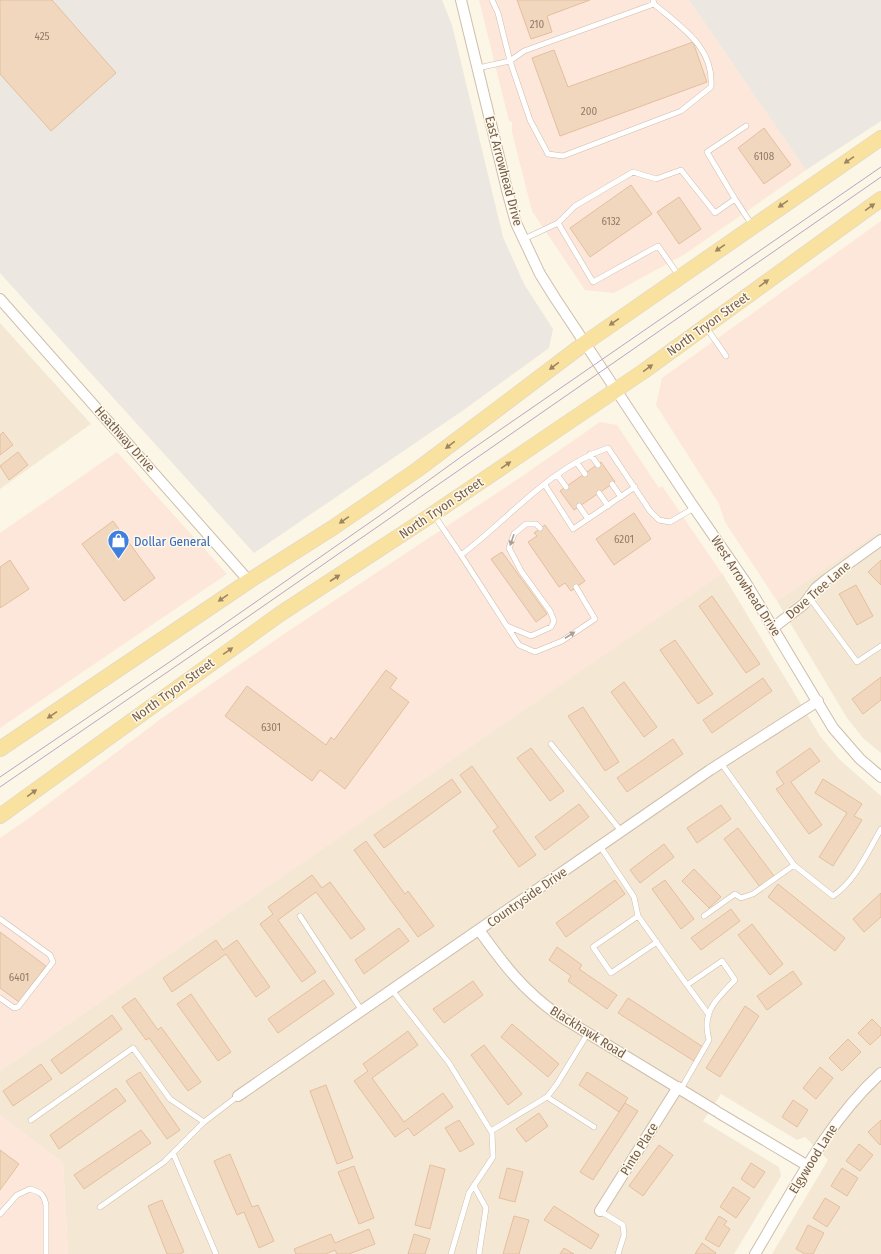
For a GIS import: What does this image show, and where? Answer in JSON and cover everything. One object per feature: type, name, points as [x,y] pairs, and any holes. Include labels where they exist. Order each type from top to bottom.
[{"type":"main road","points":[[0,749],[249,581],[334,527],[410,474],[585,343],[881,138]]},
{"type":"main road","name":"North Tryon Street","points":[[0,816],[280,614],[433,514],[616,390],[881,199]]},
{"type":"street","name":"East Arrowhead Drive","points":[[461,0],[516,223],[540,274],[616,390]]},
{"type":"street","name":"Heathway Drive","points":[[0,299],[249,581]]},
{"type":"street","name":"West Arrowhead Drive","points":[[616,390],[694,508],[746,582],[842,740],[881,777]]},
{"type":"street","name":"Dove Tree Lane","points":[[774,626],[787,618],[827,579],[881,540]]},
{"type":"street","name":"Countryside Drive","points":[[238,1096],[721,763],[818,701]]},
{"type":"street","name":"Blackhawk Road","points":[[479,930],[504,964],[528,992],[558,1015],[808,1166]]},
{"type":"street","name":"Elgywood Lane","points":[[755,1254],[837,1120],[881,1073]]},
{"type":"street","name":"Pinto Place","points":[[600,1211],[679,1088]]},
{"type":"lane","points":[[478,68],[510,61],[524,51],[654,2],[700,45],[712,73],[711,87],[681,110],[563,156],[548,154],[530,120],[510,61],[498,13],[492,0]]},
{"type":"lane","points":[[746,126],[707,152],[752,226]]},
{"type":"lane","points":[[524,239],[558,223],[574,206],[633,172],[656,179],[681,170],[715,213],[735,199]]},
{"type":"lane","points":[[558,223],[593,282],[658,246],[680,277]]},
{"type":"lane","points":[[704,326],[726,356]]},
{"type":"lane","points":[[461,555],[482,539],[544,485],[590,454],[608,448],[659,520],[670,522],[694,508]]},
{"type":"lane","points":[[590,454],[598,464]]},
{"type":"lane","points":[[576,463],[585,474]]},
{"type":"lane","points":[[558,476],[566,487]]},
{"type":"lane","points":[[612,484],[621,497]]},
{"type":"lane","points":[[544,485],[573,529],[635,488]]},
{"type":"lane","points":[[598,493],[608,506]]},
{"type":"lane","points":[[579,506],[588,519]]},
{"type":"lane","points":[[433,514],[518,645],[535,652],[562,641],[595,619],[576,587]]},
{"type":"lane","points":[[506,626],[531,636],[551,627],[554,621],[550,611],[521,571],[509,548],[514,534],[526,524],[536,524],[540,528]]},
{"type":"lane","points":[[809,598],[856,662],[881,646]]},
{"type":"lane","points":[[551,744],[622,831]]},
{"type":"lane","points":[[721,763],[794,866],[832,896],[843,889],[857,872],[881,829]]},
{"type":"lane","points":[[600,846],[634,897],[638,916],[709,1015]]},
{"type":"lane","points":[[704,916],[735,894],[741,898],[753,894],[794,866]]},
{"type":"lane","points":[[300,916],[362,1011]]},
{"type":"lane","points":[[638,916],[593,947],[611,973],[656,942]]},
{"type":"lane","points":[[0,918],[50,955],[53,962],[18,1007],[14,1008],[0,998]]},
{"type":"lane","points":[[679,1088],[709,1040],[706,1028],[711,1005],[735,980],[722,961],[688,985]]},
{"type":"lane","points":[[392,990],[448,1063],[491,1131],[493,1157],[469,1193],[451,1254]]},
{"type":"lane","points":[[491,1131],[547,1096],[557,1084],[588,1033]]},
{"type":"lane","points":[[31,1120],[133,1048],[170,1099],[204,1122]]},
{"type":"lane","points":[[100,1208],[164,1162],[204,1122],[238,1096]]},
{"type":"lane","points":[[547,1096],[594,1127]]},
{"type":"lane","points":[[173,1153],[216,1254]]},
{"type":"lane","points":[[474,1186],[486,1208],[479,1254]]},
{"type":"lane","points":[[0,1214],[17,1195],[30,1189],[39,1191],[45,1197],[46,1205],[46,1254]]},
{"type":"lane","points":[[600,1211],[623,1226],[624,1235],[618,1254]]},
{"type":"shaded area","points":[[0,0],[442,0],[452,25],[503,237],[524,284],[553,329],[549,348],[465,409],[254,553],[0,273]]},
{"type":"shaded area","points":[[479,0],[689,0],[806,170],[685,254],[614,293],[585,290],[532,211],[512,132],[512,122],[509,121]]},
{"type":"shaded area","points":[[689,0],[881,0],[881,121],[806,170]]},
{"type":"shaded area","points":[[881,221],[881,530],[777,601],[725,522],[719,504],[656,405],[662,378]]},
{"type":"shaded area","points":[[0,323],[91,424],[0,489]]},
{"type":"shaded area","points":[[600,422],[617,425],[659,488],[662,486],[722,574],[0,1071],[0,838],[32,816],[162,718],[284,634],[521,477]]},
{"type":"shaded area","points":[[117,452],[227,574],[0,728],[0,533]]},
{"type":"shaded area","points":[[881,530],[881,753],[863,738],[847,718],[777,601]]},
{"type":"shaded area","points":[[722,573],[820,736],[839,759],[881,796],[881,1254],[772,1254],[828,1160],[805,1137],[797,1140],[721,1094],[703,1121],[779,1167],[781,1176],[734,1254],[68,1254],[63,1163],[0,1115],[0,1071]]},
{"type":"shaded area","points":[[0,1115],[63,1163],[68,1254],[0,1254]]},
{"type":"building","points":[[0,0],[52,0],[116,73],[51,131],[0,74]]},
{"type":"building","points":[[517,0],[590,0],[547,16],[552,32],[531,39]]},
{"type":"building","points":[[693,42],[707,82],[560,136],[532,58],[554,50],[568,87]]},
{"type":"building","points":[[764,128],[791,165],[764,184],[738,148]]},
{"type":"building","points":[[631,185],[652,214],[590,257],[570,228]]},
{"type":"building","points":[[679,197],[701,229],[679,244],[657,212]]},
{"type":"building","points":[[3,432],[13,445],[0,455],[0,435]]},
{"type":"building","points":[[18,452],[28,465],[9,480],[0,466]]},
{"type":"building","points":[[601,462],[615,482],[574,510],[560,491]]},
{"type":"building","points":[[634,513],[651,539],[614,565],[596,539]]},
{"type":"building","name":"Dollar General","points":[[113,521],[155,578],[124,601],[82,544]]},
{"type":"building","points":[[545,525],[585,581],[571,591],[565,583],[559,587],[528,542],[537,536],[534,533]]},
{"type":"building","points":[[502,552],[547,614],[536,622],[491,559]]},
{"type":"building","points":[[10,560],[29,589],[0,608],[0,567]]},
{"type":"building","points":[[881,560],[881,585],[868,572]]},
{"type":"building","points":[[856,585],[873,616],[857,625],[839,594]]},
{"type":"building","points":[[712,596],[760,664],[746,673],[699,606]]},
{"type":"building","points":[[675,640],[713,694],[698,704],[660,650]]},
{"type":"building","points":[[386,670],[397,678],[390,688],[409,702],[345,789],[320,770],[312,781],[225,716],[247,686],[326,745],[331,737],[334,740]]},
{"type":"building","points":[[881,677],[881,700],[863,714],[852,699]]},
{"type":"building","points":[[763,678],[772,691],[712,733],[703,720]]},
{"type":"building","points":[[624,682],[657,727],[644,737],[611,692]]},
{"type":"building","points":[[583,707],[619,762],[605,771],[568,716]]},
{"type":"building","points":[[673,739],[683,754],[627,792],[617,778]]},
{"type":"building","points":[[531,748],[564,791],[550,801],[517,758]]},
{"type":"building","points":[[810,748],[820,761],[791,782],[822,825],[809,834],[776,789],[784,784],[776,772]]},
{"type":"building","points":[[472,766],[536,855],[519,867],[493,831],[498,827],[460,775]]},
{"type":"building","points":[[452,779],[461,792],[384,848],[374,835]]},
{"type":"building","points":[[823,779],[862,804],[854,816],[862,820],[833,866],[819,857],[847,813],[815,793]]},
{"type":"building","points":[[579,804],[589,817],[545,850],[535,837]]},
{"type":"building","points":[[721,805],[731,819],[697,843],[687,828]]},
{"type":"building","points":[[738,828],[774,876],[760,887],[724,839]]},
{"type":"building","points":[[366,841],[405,894],[408,891],[434,926],[418,937],[354,850]]},
{"type":"building","points":[[664,844],[674,857],[640,883],[630,870]]},
{"type":"building","points":[[694,869],[721,897],[709,908],[682,881]]},
{"type":"building","points":[[312,875],[322,888],[330,882],[365,929],[351,939],[316,892],[278,920],[316,972],[302,982],[260,924],[273,914],[268,907]]},
{"type":"building","points":[[615,880],[625,894],[566,937],[556,923]]},
{"type":"building","points":[[665,880],[694,919],[681,929],[652,889]]},
{"type":"building","points":[[778,884],[845,938],[835,951],[768,897]]},
{"type":"building","points":[[881,893],[881,917],[864,932],[853,919]]},
{"type":"building","points":[[731,909],[740,921],[701,950],[691,938]]},
{"type":"building","points":[[752,924],[783,964],[770,975],[738,935]]},
{"type":"building","points":[[399,928],[409,941],[364,974],[355,960]]},
{"type":"building","points":[[0,932],[46,966],[19,1002],[0,988]]},
{"type":"building","points":[[216,940],[223,950],[237,940],[270,987],[256,997],[226,954],[172,992],[163,978]]},
{"type":"building","points":[[557,947],[582,965],[579,969],[617,995],[607,1009],[568,981],[571,976],[549,960]]},
{"type":"building","points":[[793,971],[802,984],[767,1010],[757,996]]},
{"type":"building","points":[[324,980],[334,994],[278,1033],[268,1019]]},
{"type":"building","points":[[473,981],[483,995],[444,1023],[433,1009]]},
{"type":"building","points":[[191,994],[231,1052],[218,1061],[177,1004]]},
{"type":"building","points":[[135,998],[158,1030],[161,1027],[201,1082],[188,1091],[149,1038],[146,1040],[122,1007]]},
{"type":"building","points":[[628,998],[703,1047],[694,1061],[618,1013]]},
{"type":"building","points":[[745,1006],[759,1016],[720,1077],[706,1068]]},
{"type":"building","points":[[112,1015],[122,1029],[61,1074],[51,1060]]},
{"type":"building","points":[[872,1019],[881,1028],[881,1035],[870,1045],[858,1033]]},
{"type":"building","points":[[512,1024],[559,1064],[548,1077],[501,1037]]},
{"type":"building","points":[[408,1031],[418,1045],[372,1078],[404,1122],[443,1093],[453,1107],[414,1136],[408,1128],[395,1137],[354,1081],[368,1071],[363,1064]]},
{"type":"building","points":[[848,1039],[861,1052],[842,1071],[829,1058]]},
{"type":"building","points":[[484,1045],[522,1094],[508,1105],[471,1055]]},
{"type":"building","points":[[41,1064],[52,1079],[13,1106],[3,1091]]},
{"type":"building","points":[[820,1067],[833,1078],[816,1099],[803,1088]]},
{"type":"building","points":[[140,1072],[180,1130],[167,1139],[126,1081]]},
{"type":"building","points":[[587,1072],[628,1098],[619,1112],[579,1085]]},
{"type":"building","points":[[326,1085],[353,1158],[337,1164],[310,1091]]},
{"type":"building","points":[[116,1088],[126,1101],[59,1149],[50,1135]]},
{"type":"building","points":[[793,1100],[808,1110],[797,1127],[782,1117]]},
{"type":"building","points":[[625,1103],[638,1111],[593,1180],[580,1172]]},
{"type":"building","points":[[539,1113],[548,1126],[526,1142],[516,1129]]},
{"type":"building","points":[[459,1120],[474,1144],[460,1152],[445,1128]]},
{"type":"building","points":[[881,1120],[881,1144],[880,1145],[868,1132]]},
{"type":"building","points":[[141,1130],[151,1143],[84,1189],[74,1175]]},
{"type":"building","points":[[859,1144],[873,1155],[860,1171],[846,1161]]},
{"type":"building","points":[[659,1145],[673,1155],[643,1196],[629,1186]]},
{"type":"building","points":[[0,1150],[19,1164],[0,1190]]},
{"type":"building","points":[[230,1154],[252,1207],[258,1205],[274,1241],[259,1248],[244,1212],[237,1215],[214,1161]]},
{"type":"building","points":[[751,1163],[765,1172],[754,1188],[741,1179]]},
{"type":"building","points":[[430,1165],[445,1169],[430,1229],[415,1225]]},
{"type":"building","points":[[354,1166],[374,1218],[359,1224],[338,1172]]},
{"type":"building","points":[[507,1168],[523,1172],[515,1202],[499,1198]]},
{"type":"building","points":[[842,1168],[858,1178],[847,1196],[831,1186]]},
{"type":"building","points":[[733,1187],[750,1198],[736,1218],[720,1207]]},
{"type":"building","points":[[825,1198],[840,1207],[827,1227],[813,1218]]},
{"type":"building","points":[[162,1200],[184,1252],[179,1254],[167,1254],[148,1206]]},
{"type":"building","points":[[554,1206],[599,1235],[591,1249],[544,1220]]},
{"type":"building","points":[[514,1216],[529,1220],[519,1254],[503,1254]]},
{"type":"building","points":[[719,1216],[727,1221],[724,1225],[730,1229],[719,1247],[705,1239]]},
{"type":"building","points":[[808,1225],[824,1233],[813,1254],[805,1254],[796,1249]]},
{"type":"building","points":[[369,1229],[375,1244],[349,1254],[337,1254],[335,1250],[326,1254],[296,1254],[294,1249],[331,1234],[335,1243]]},
{"type":"building","points":[[414,1234],[430,1239],[425,1254],[408,1254]]},
{"type":"building","points":[[702,1243],[716,1253],[695,1254]]},
{"type":"building","points":[[564,1248],[574,1254],[560,1254]]},
{"type":"tram line","points":[[0,777],[171,661],[382,514],[465,454],[881,167]]},
{"type":"tram line","points":[[0,787],[881,177]]},
{"type":"place","name":"Dollar General","points":[[119,560]]}]
